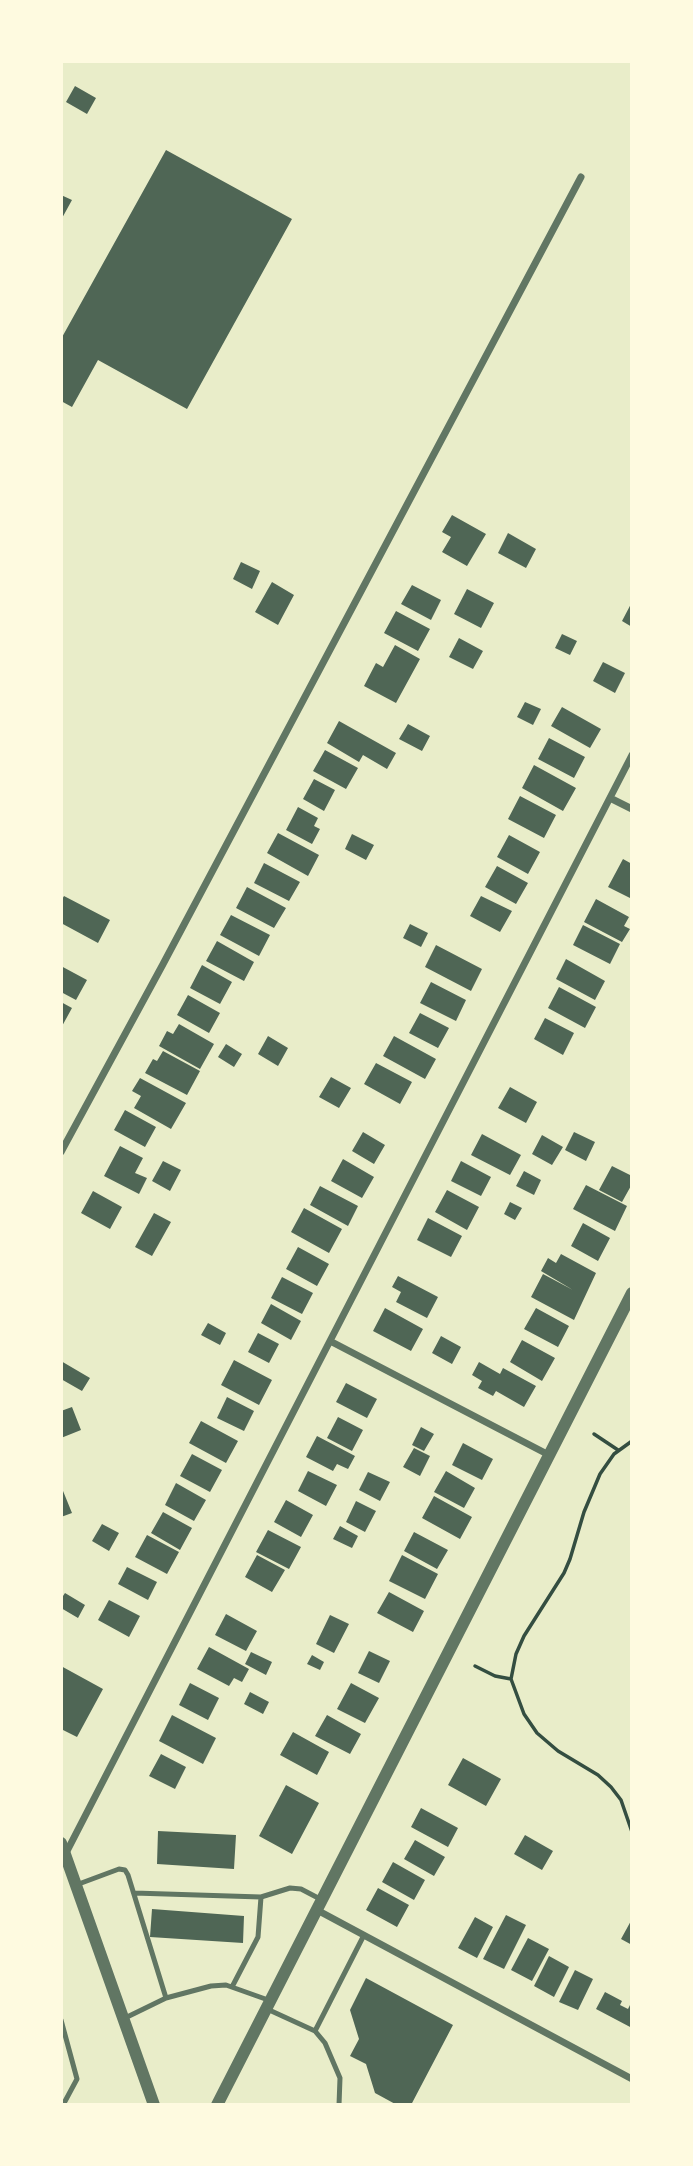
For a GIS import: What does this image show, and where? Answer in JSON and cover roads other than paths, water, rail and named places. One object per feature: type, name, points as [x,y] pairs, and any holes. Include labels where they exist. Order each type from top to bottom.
[{"type":"street","points":[[61,1152],[581,177]]},
{"type":"street","points":[[154,2105],[63,1849],[330,1341],[632,755]]},
{"type":"street","points":[[610,798],[632,809]]},
{"type":"street","points":[[217,2105],[632,1293]]},
{"type":"street","points":[[330,1341],[549,1454]]},
{"type":"street","points":[[320,1905],[364,1935],[632,2079]]},
{"type":"lane","points":[[76,1885],[119,1869],[125,1870],[166,1998]]},
{"type":"lane","points":[[134,1893],[261,1897],[290,1888],[301,1889],[320,1905]]},
{"type":"lane","points":[[232,1987],[258,1937],[261,1897]]},
{"type":"lane","points":[[316,2031],[364,1935]]},
{"type":"lane","points":[[124,2018],[166,1998],[211,1986],[232,1987],[316,2031],[325,2043],[341,2078],[338,2105]]},
{"type":"lane","points":[[61,2020],[77,2079],[63,2105]]}]
